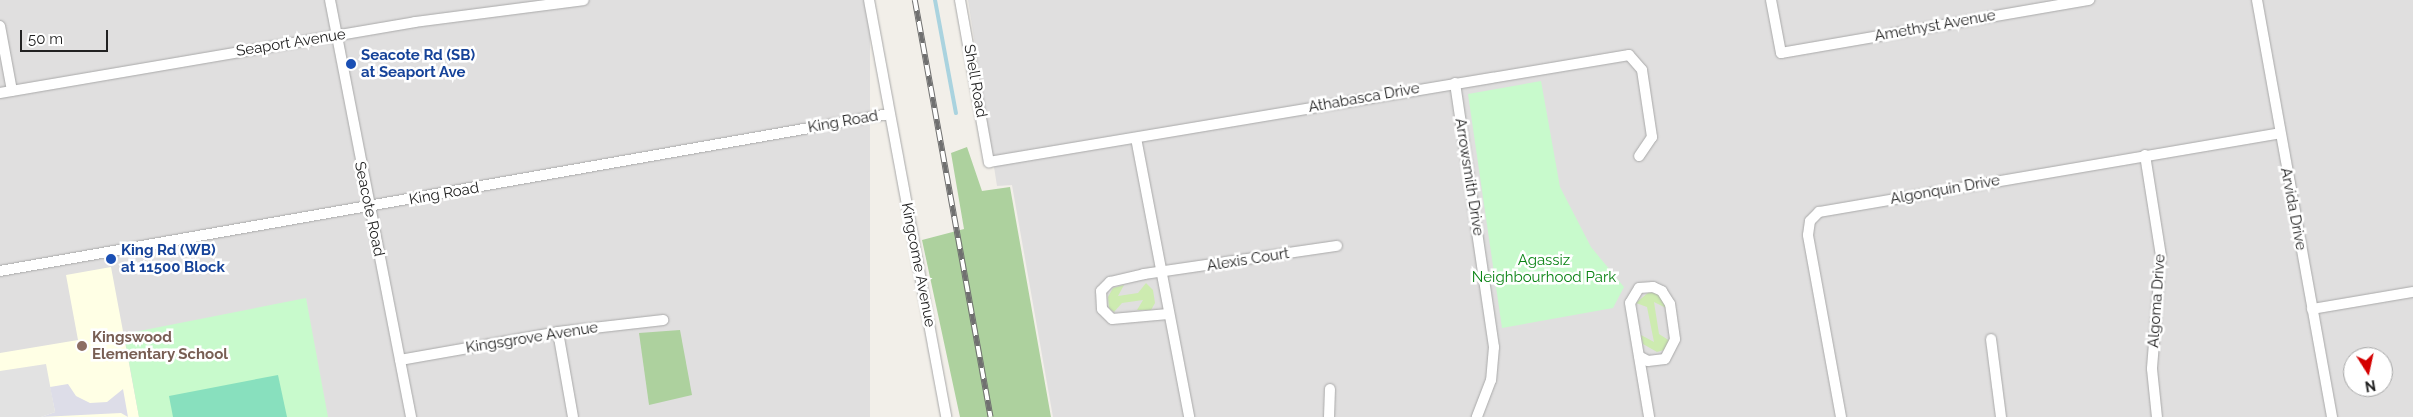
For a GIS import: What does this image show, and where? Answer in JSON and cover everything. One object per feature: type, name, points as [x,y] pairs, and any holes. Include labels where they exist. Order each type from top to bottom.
[{"type":"street","name":"Seacote Road","points":[[330,0],[335,36],[411,417]]},
{"type":"street","name":"Seaport Avenue","points":[[0,93],[513,4],[584,0]]},
{"type":"street","points":[[869,0],[888,114]]},
{"type":"street","name":"Shell Road","points":[[960,0],[989,162]]},
{"type":"street","name":"Amethyst Avenue","points":[[1771,0],[1781,53],[2089,0]]},
{"type":"street","name":"Arvida Drive","points":[[2257,0],[2279,133],[2332,417]]},
{"type":"street","points":[[0,26],[12,91]]},
{"type":"street","name":"Athabasca Drive","points":[[989,162],[1629,54],[1642,70],[1652,137],[1639,156]]},
{"type":"street","name":"Arrowsmith Drive","points":[[1455,83],[1494,347],[1491,380],[1477,417]]},
{"type":"street","name":"King Road","points":[[0,271],[888,114]]},
{"type":"street","name":"Kingcome Avenue","points":[[888,114],[946,417]]},
{"type":"street","name":"Algonquin Drive","points":[[1841,417],[1808,235],[1814,215],[2145,155],[2279,133]]},
{"type":"street","points":[[1136,138],[1160,274],[1189,417]]},
{"type":"street","name":"Algoma Drive","points":[[2145,155],[2161,256],[2152,369],[2157,417]]},
{"type":"street","name":"Alexis Court","points":[[1168,314],[1120,321],[1107,316],[1100,303],[1101,291],[1110,282],[1336,246]]},
{"type":"street","points":[[1639,356],[1648,361],[1665,359],[1675,339],[1670,304],[1662,291],[1653,287],[1640,288],[1630,303],[1649,417]]},
{"type":"street","points":[[2312,309],[2413,292]]},
{"type":"street","name":"Kingsgrove Avenue","points":[[400,360],[558,332],[664,320]]},
{"type":"street","points":[[558,332],[573,417]]},
{"type":"street","points":[[1991,339],[2001,417]]},
{"type":"street","points":[[1330,389],[1330,417]]},
{"type":"shaded area","points":[[0,0],[870,0],[870,417],[0,417]]},
{"type":"shaded area","points":[[968,0],[2413,0],[2413,417],[1053,417],[1012,185],[997,186]]},
{"type":"shaded area","name":"Kingswood Elementary School","points":[[111,267],[139,417],[0,417],[0,353],[78,340],[66,275]]},
{"type":"shaded area","points":[[46,364],[55,412],[41,417],[0,417],[0,371]]},
{"type":"shaded area","points":[[68,384],[76,396],[90,403],[107,402],[123,389],[128,417],[121,413],[41,417],[55,412],[50,387]]},
{"type":"green space","name":"Agassiz Neighbourhood Park","points":[[1541,81],[1560,187],[1591,247],[1624,287],[1613,308],[1502,328],[1468,94]]},
{"type":"green space","points":[[967,147],[982,191],[1010,187],[1051,417],[960,417],[922,240],[964,229],[951,153]]},
{"type":"green space","points":[[1146,283],[1153,290],[1155,303],[1151,310],[1137,310],[1143,300],[1122,303],[1114,312],[1109,308],[1108,297],[1113,288],[1124,285],[1118,296],[1138,293]]},
{"type":"green space","points":[[1649,292],[1659,294],[1666,308],[1654,302],[1659,334],[1670,341],[1664,350],[1657,352],[1643,344],[1641,335],[1654,342],[1647,307],[1636,303]]},
{"type":"green space","points":[[306,298],[328,417],[139,417],[124,334]]},
{"type":"green space","points":[[680,330],[692,395],[649,405],[639,333]]},
{"type":"green space","points":[[278,375],[287,417],[173,417],[169,396]]},
{"type":"waterway","points":[[935,0],[956,113]]},
{"type":"railway","points":[[915,0],[991,417]]},
{"type":"place","name":"Seacote Rd (SB) at Seaport Ave","points":[[351,64]]},
{"type":"place","name":"King Rd (WB) at 11500 Block","points":[[111,259]]},
{"type":"place","name":"Kingswood Elementary School","points":[[82,346]]}]
